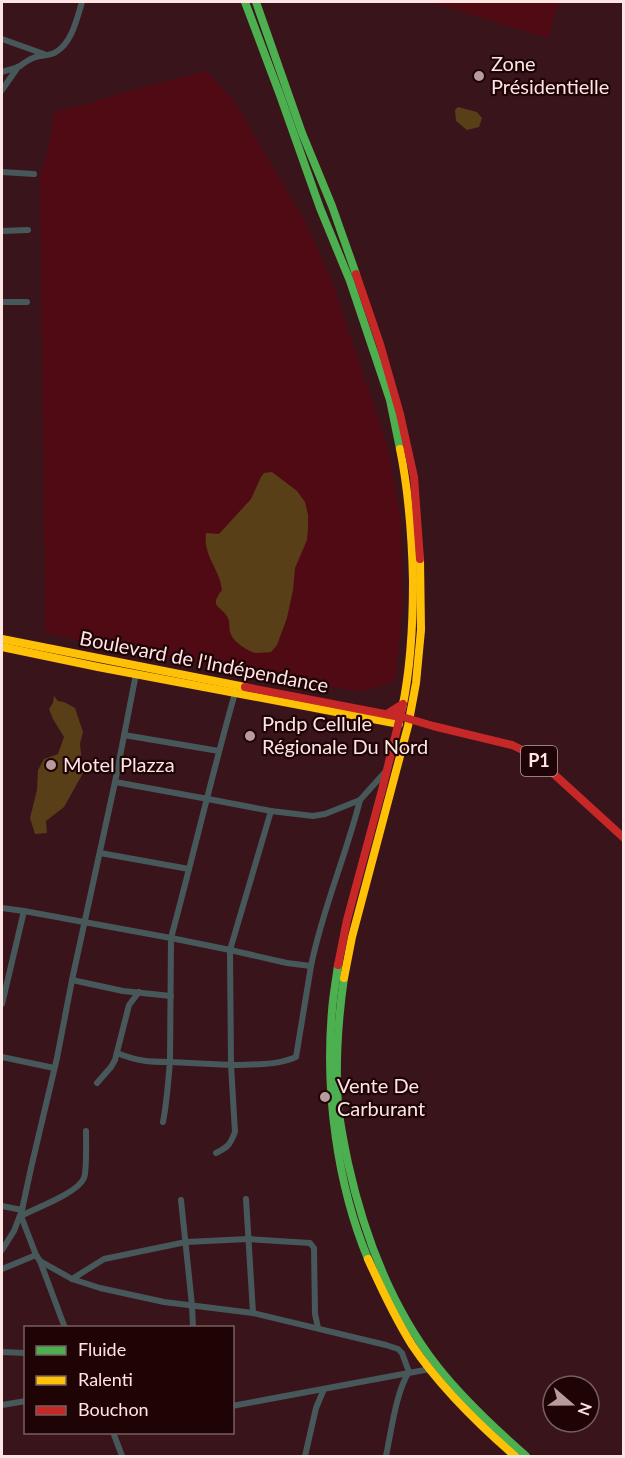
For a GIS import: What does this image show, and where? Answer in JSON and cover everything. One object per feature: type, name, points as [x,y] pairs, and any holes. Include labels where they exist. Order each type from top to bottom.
[{"type":"main road","points":[[245,2],[320,208],[350,281],[390,400],[406,479],[412,540],[413,607],[411,652],[403,704],[404,721],[345,964],[339,1012],[338,1106],[344,1139],[357,1202],[369,1240],[385,1281],[402,1314],[424,1348],[454,1387],[475,1410],[526,1456]]},
{"type":"main road","points":[[256,2],[299,125],[332,206],[380,344],[400,414],[414,477],[420,561],[421,630],[416,683],[387,771],[348,918],[338,963],[332,1011],[330,1064],[332,1107],[343,1171],[364,1249],[394,1315],[430,1369],[474,1420],[514,1456]]},
{"type":"main road","name":"Boulevard de l'Indépendance","points":[[2,639],[387,714],[404,721]]},
{"type":"main road","name":"Boulevard de l'Indépendance","points":[[2,647],[235,693],[404,721]]},
{"type":"main road","points":[[387,714],[403,704]]},
{"type":"main road","name":"P1","points":[[404,721],[417,728],[432,726],[512,745],[533,755],[624,838]]},
{"type":"street","points":[[2,39],[44,54],[52,54],[66,42],[82,2]]},
{"type":"street","points":[[2,72],[44,54]]},
{"type":"street","points":[[2,90],[18,67]]},
{"type":"street","points":[[2,172],[34,174]]},
{"type":"street","points":[[2,231],[28,230]]},
{"type":"street","points":[[2,302],[27,302]]},
{"type":"street","points":[[2,1250],[14,1231],[21,1213],[54,1068],[136,674]]},
{"type":"street","points":[[164,1122],[170,1062],[171,938],[235,693]]},
{"type":"street","points":[[124,735],[219,751]]},
{"type":"street","points":[[115,782],[271,812],[313,816],[325,814],[360,800],[387,771]]},
{"type":"street","points":[[117,1053],[144,1062],[231,1065],[271,1064],[296,1057],[316,939],[342,863],[360,800]]},
{"type":"street","points":[[216,1153],[227,1147],[235,1132],[231,1065],[230,950],[271,812]]},
{"type":"street","points":[[99,852],[189,869]]},
{"type":"street","points":[[2,908],[311,966]]},
{"type":"street","points":[[2,1004],[24,911]]},
{"type":"street","points":[[2,963],[10,965]]},
{"type":"street","points":[[72,980],[123,991],[171,996]]},
{"type":"street","points":[[97,1083],[111,1067],[117,1053],[129,1005],[139,992]]},
{"type":"street","points":[[2,1057],[54,1068]]},
{"type":"street","points":[[2,1206],[21,1213],[66,1194],[78,1186],[84,1178],[86,1131]]},
{"type":"street","points":[[246,1199],[253,1313]]},
{"type":"street","points":[[181,1200],[193,1326]]},
{"type":"street","points":[[21,1213],[64,1326]]},
{"type":"street","points":[[72,1279],[104,1259],[186,1242],[248,1239],[310,1244],[314,1248],[315,1314],[318,1328]]},
{"type":"street","points":[[2,1269],[36,1254]]},
{"type":"street","points":[[40,1262],[72,1279],[100,1288],[164,1302],[253,1313],[398,1349],[405,1358],[409,1372],[398,1400],[386,1456]]},
{"type":"street","points":[[302,1324],[315,1314]]},
{"type":"street","points":[[2,1352],[24,1353]]},
{"type":"street","points":[[234,1406],[430,1369]]},
{"type":"street","points":[[305,1456],[316,1408],[324,1389]]},
{"type":"street","points":[[2,1405],[24,1401]]},
{"type":"street","points":[[113,1434],[122,1456]]},
{"type":"shaded area","points":[[437,2],[559,2],[548,38],[436,4]]},
{"type":"shaded area","points":[[206,71],[232,98],[304,219],[331,279],[388,448],[401,521],[403,603],[395,681],[372,689],[356,691],[114,648],[45,633],[40,178],[48,149],[54,112]]},
{"type":"shaded area","points":[[458,107],[477,112],[482,118],[479,127],[467,130],[456,121],[455,110]]},
{"type":"shaded area","points":[[272,472],[297,491],[305,502],[308,515],[307,540],[295,568],[287,618],[277,645],[271,652],[256,653],[237,643],[230,632],[228,618],[217,606],[216,600],[222,590],[221,583],[209,556],[206,533],[219,534],[251,499],[264,473]]},
{"type":"shaded area","points":[[54,696],[58,701],[75,708],[83,732],[80,744],[83,773],[64,807],[46,821],[47,833],[35,834],[30,818],[37,790],[38,770],[44,759],[58,754],[64,737],[49,709]]},
{"type":"traffic: fast","points":[[245,2],[320,208],[350,281],[390,400],[400,449]]},
{"type":"traffic: fast","points":[[256,2],[302,133],[332,206],[356,274]]},
{"type":"traffic: fast","points":[[338,965],[332,1005],[330,1042],[332,1105],[348,1200],[368,1259]]},
{"type":"traffic: fast","points":[[344,978],[338,1041],[338,1105],[348,1163],[371,1243],[406,1320],[437,1366],[479,1413],[526,1456]]},
{"type":"traffic: slow","points":[[400,449],[410,515],[413,581],[411,645],[402,709]]},
{"type":"traffic: slow","points":[[344,978],[352,937],[408,726],[416,683],[421,630],[420,559]]},
{"type":"traffic: slow","points":[[2,639],[245,687]]},
{"type":"traffic: slow","points":[[2,647],[399,724]]},
{"type":"traffic: slow","points":[[368,1259],[400,1324],[423,1360],[460,1404],[515,1456]]},
{"type":"traffic: jam","points":[[356,274],[380,344],[400,414],[414,477],[420,559]]},
{"type":"traffic: jam","points":[[245,687],[400,717]]},
{"type":"traffic: jam","points":[[387,714],[403,704]]},
{"type":"traffic: jam","points":[[338,965],[347,920],[402,709]]},
{"type":"traffic: jam","points":[[406,718],[512,745],[533,755],[624,838]]},
{"type":"place","name":"Zone Présidentielle","points":[[479,76]]},
{"type":"place","name":"Pndp Cellule Régionale Du Nord","points":[[250,736]]},
{"type":"place","name":"Motel Plazza","points":[[51,765]]},
{"type":"place","name":"Vente De Carburant","points":[[325,1097]]}]
